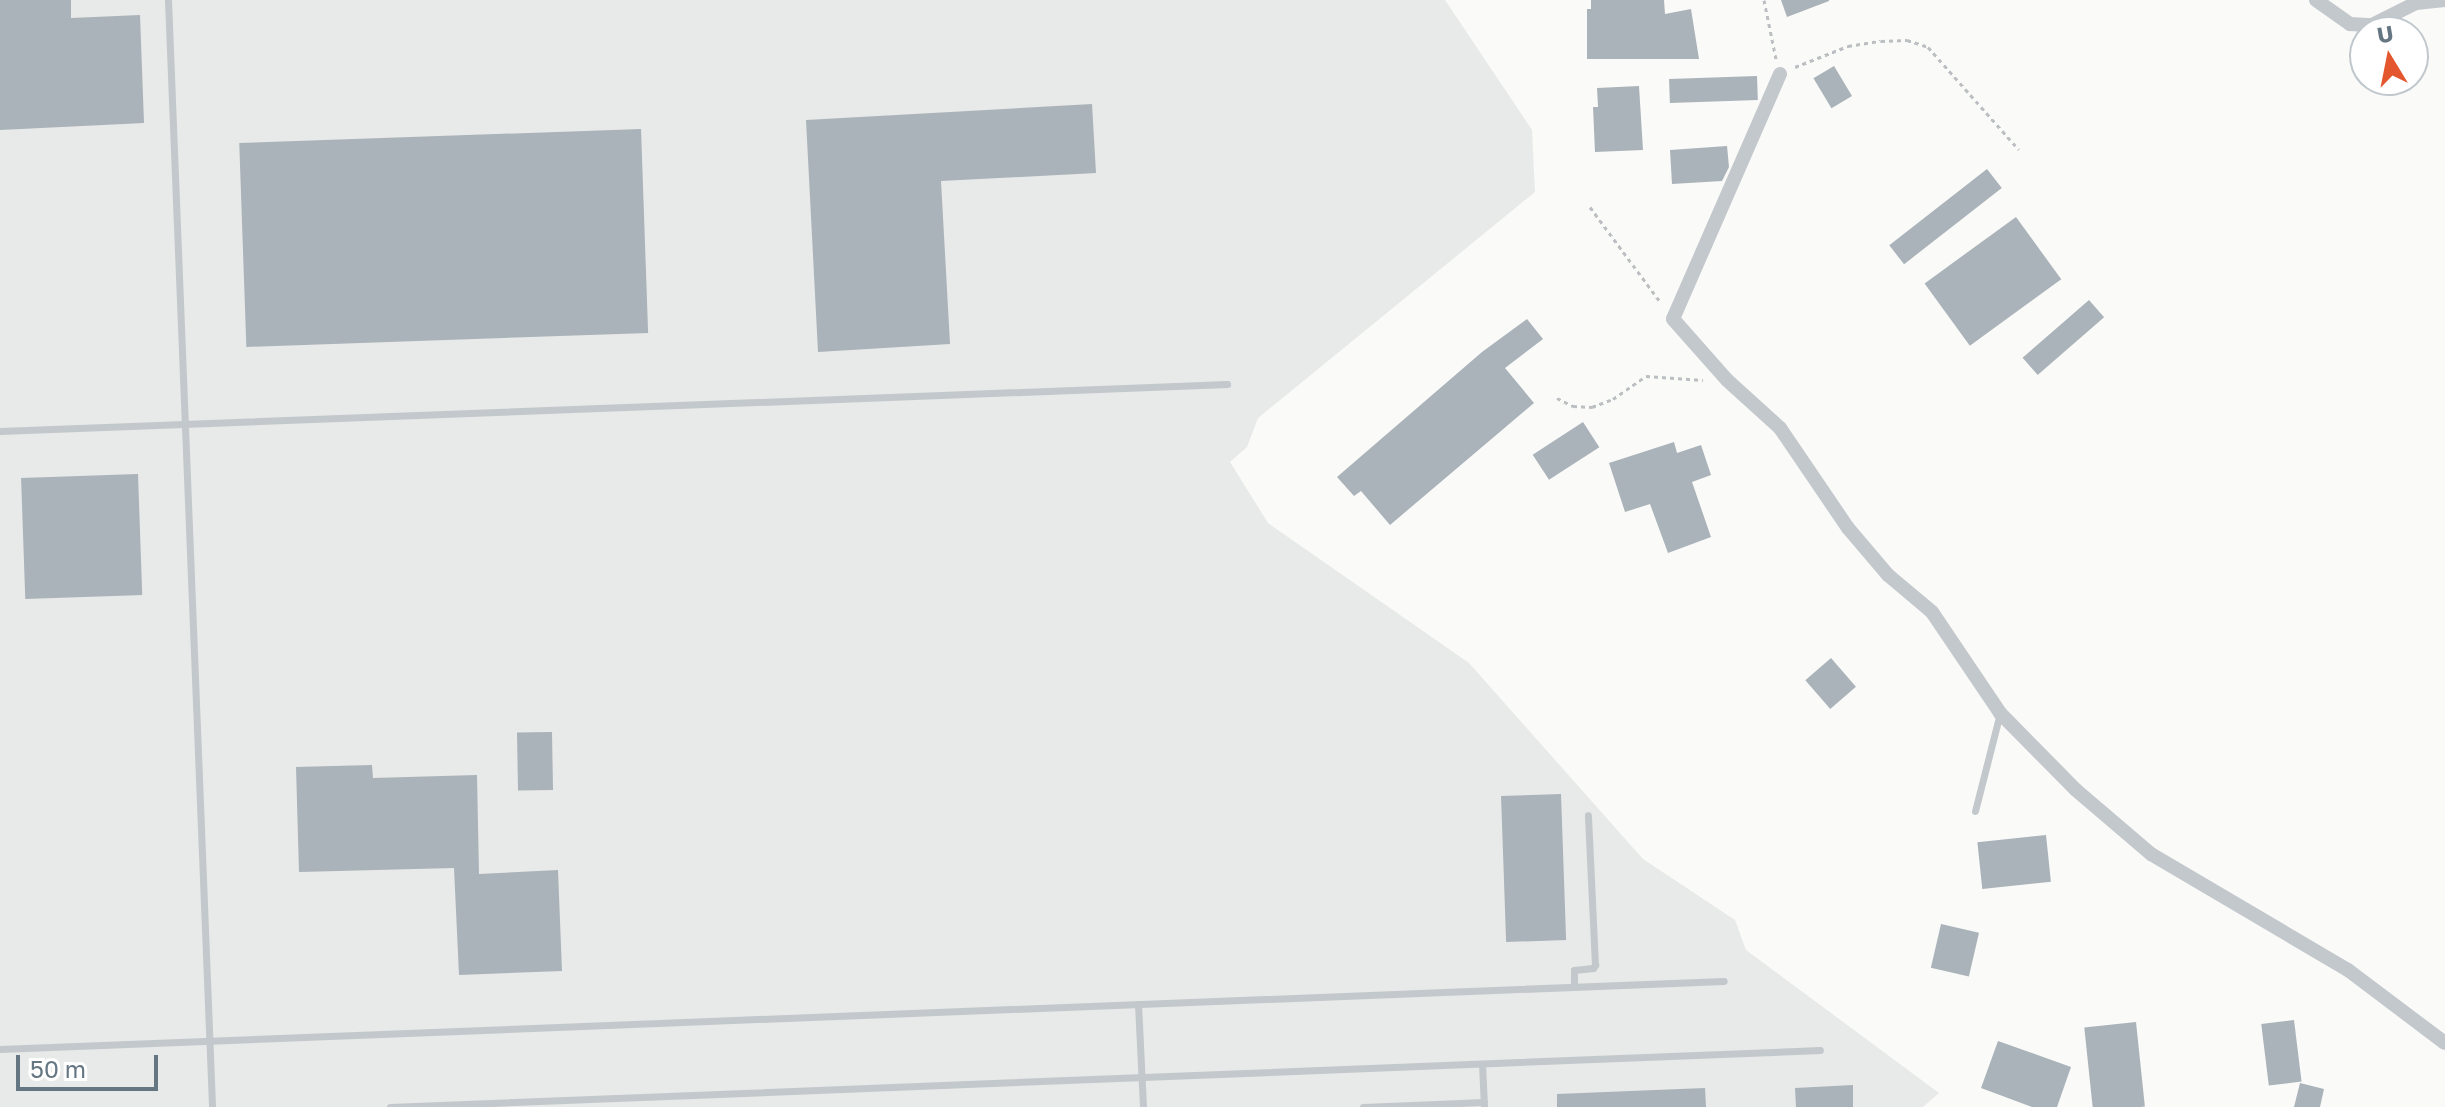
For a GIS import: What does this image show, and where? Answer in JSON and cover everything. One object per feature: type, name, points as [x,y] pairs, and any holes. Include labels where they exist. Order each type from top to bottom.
[{"type":"street","points":[[2316,0],[2350,24],[2361,25],[2372,25],[2416,2],[2445,0]]},
{"type":"street","points":[[1780,74],[1673,319],[1727,380],[1780,428],[1848,528],[1888,575],[1932,612],[2000,713],[2076,790],[2151,854],[2348,970],[2445,1043]]},
{"type":"lane","points":[[168,0],[212,1107]]},
{"type":"lane","points":[[0,431],[1227,384]]},
{"type":"lane","points":[[1975,811],[2000,713]]},
{"type":"lane","points":[[1574,987],[1574,970],[1593,968],[1595,965],[1588,815]]},
{"type":"lane","points":[[0,1049],[1724,981]]},
{"type":"lane","points":[[1138,1004],[1143,1107]]},
{"type":"lane","points":[[390,1107],[1820,1050]]},
{"type":"lane","points":[[1363,1107],[1484,1105],[1482,1064]]},
{"type":"path","points":[[1764,0],[1780,74],[1848,46],[1907,40],[1928,47],[1944,62],[2019,150]]},
{"type":"path","points":[[1590,207],[1673,319]]},
{"type":"path","points":[[1557,398],[1573,406],[1592,407],[1613,399],[1646,376],[1727,380]]},
{"type":"shaded area","points":[[0,0],[1445,0],[1532,130],[1535,192],[1258,418],[1247,447],[1230,462],[1268,523],[1469,663],[1643,859],[1735,920],[1746,950],[1939,1093],[1923,1107],[0,1107]]},
{"type":"building","points":[[0,0],[71,0],[71,18],[140,15],[144,123],[0,130]]},
{"type":"building","points":[[1591,0],[1664,0],[1665,14],[1691,9],[1699,59],[1587,59],[1587,9],[1591,9]]},
{"type":"building","points":[[1781,0],[1829,0],[1829,1],[1787,17]]},
{"type":"building","points":[[1834,66],[1852,96],[1831,108],[1813,78]]},
{"type":"building","points":[[1757,76],[1758,100],[1670,103],[1669,79]]},
{"type":"building","points":[[1639,86],[1643,150],[1595,152],[1593,107],[1598,107],[1597,88]]},
{"type":"building","points":[[1092,104],[1096,173],[941,181],[950,344],[818,352],[806,120]]},
{"type":"building","points":[[641,129],[648,333],[246,347],[239,143]]},
{"type":"building","points":[[1727,146],[1729,167],[1722,181],[1672,184],[1670,150]]},
{"type":"building","points":[[1987,169],[2002,188],[1904,264],[1889,245]]},
{"type":"building","points":[[2016,217],[2061,279],[1970,346],[1925,283]]},
{"type":"building","points":[[2089,300],[2104,317],[2038,375],[2023,358]]},
{"type":"building","points":[[1527,319],[1543,339],[1505,368],[1534,403],[1390,525],[1361,491],[1354,496],[1337,477],[1482,352]]},
{"type":"building","points":[[1583,422],[1599,447],[1549,480],[1533,455]]},
{"type":"building","points":[[1674,442],[1677,453],[1701,445],[1711,475],[1692,482],[1711,537],[1668,553],[1650,504],[1625,512],[1609,463]]},
{"type":"building","points":[[138,474],[142,595],[25,599],[21,478]]},
{"type":"building","points":[[1831,658],[1856,687],[1830,709],[1805,680]]},
{"type":"building","points":[[552,732],[553,790],[518,791],[517,733]]},
{"type":"building","points":[[372,765],[373,778],[477,775],[479,874],[558,870],[562,971],[459,975],[454,868],[299,872],[296,767]]},
{"type":"building","points":[[1561,794],[1566,940],[1506,942],[1501,796]]},
{"type":"building","points":[[2046,835],[2051,882],[1982,889],[1977,842]]},
{"type":"building","points":[[1941,924],[1979,933],[1969,977],[1931,968]]},
{"type":"building","points":[[2294,1020],[2302,1082],[2269,1086],[2261,1024]]},
{"type":"building","points":[[2136,1022],[2145,1107],[2093,1107],[2084,1027]]},
{"type":"building","points":[[1998,1041],[2071,1067],[2057,1107],[2032,1107],[1981,1088]]},
{"type":"building","points":[[2300,1083],[2324,1089],[2320,1107],[2294,1107]]},
{"type":"building","points":[[1853,1085],[1853,1107],[1796,1107],[1795,1088]]},
{"type":"building","points":[[1705,1088],[1706,1107],[1557,1107],[1557,1094]]}]
